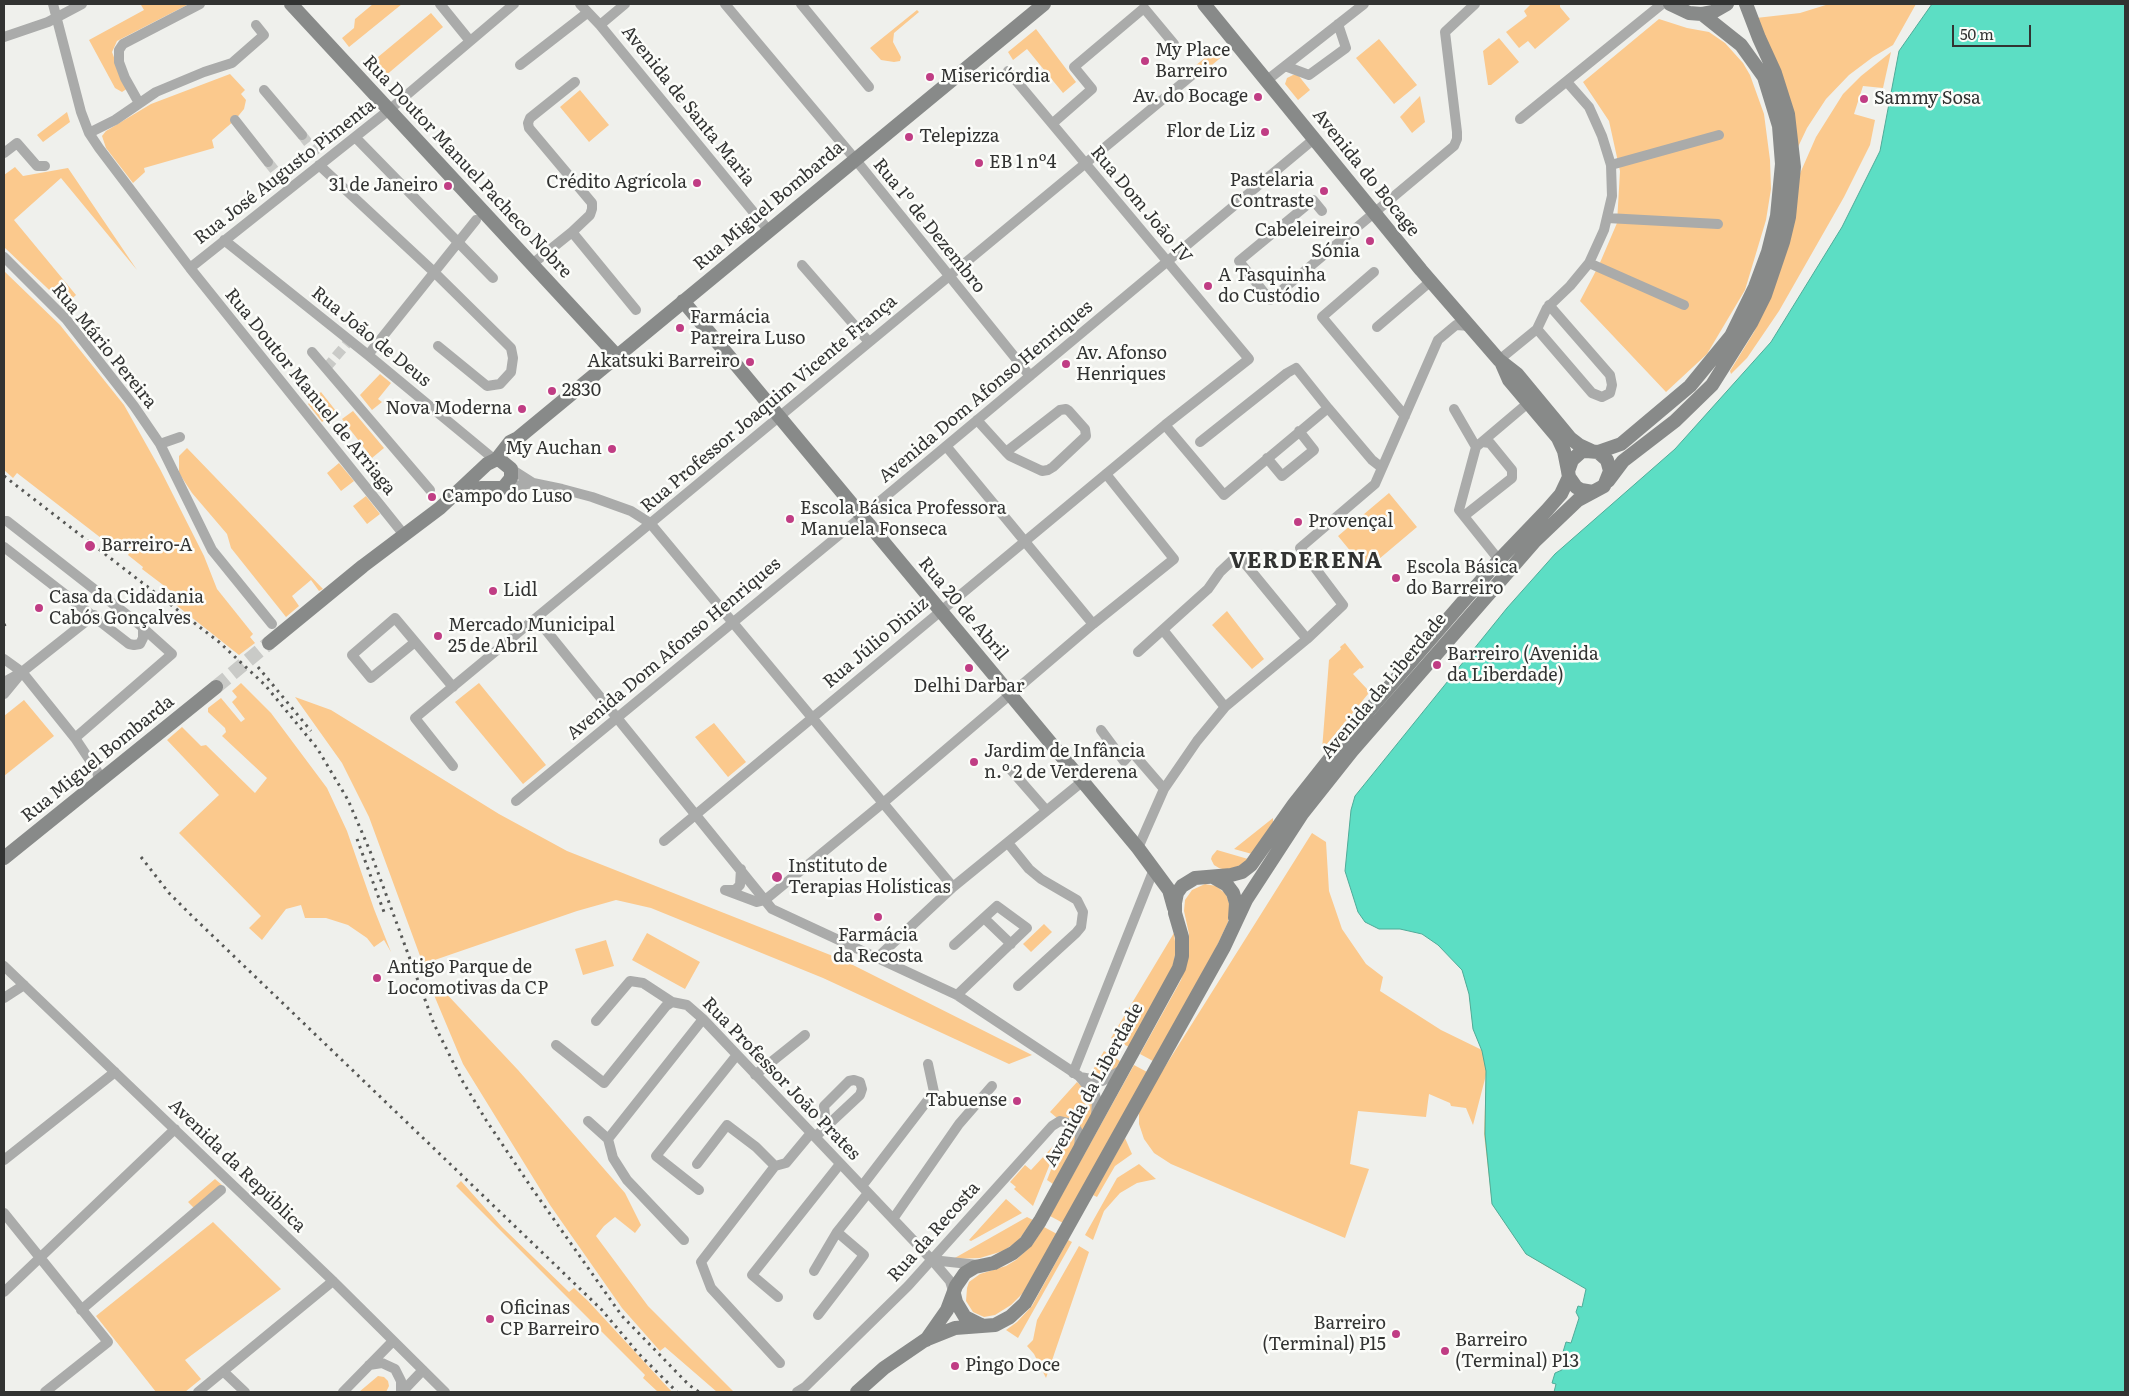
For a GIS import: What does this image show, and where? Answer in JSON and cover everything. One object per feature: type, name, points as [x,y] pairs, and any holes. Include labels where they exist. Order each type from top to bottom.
[{"type":"main road","name":"Rua Doutor Manuel Pacheco Nobre","points":[[291,4],[617,356]]},
{"type":"main road","name":"Rua Miguel Bombarda","points":[[269,643],[363,566],[405,536],[459,492],[499,464],[510,442],[518,438],[1044,4]]},
{"type":"main road","name":"Avenida do Bocage","points":[[1204,4],[1374,213],[1500,362],[1509,380],[1558,438],[1564,451],[1569,474]]},
{"type":"main road","points":[[1670,4],[1676,9],[1702,14],[1713,12],[1728,4]]},
{"type":"main road","points":[[1702,14],[1741,45],[1764,77],[1779,126],[1782,164],[1777,216],[1768,252],[1755,287],[1731,336],[1690,386],[1621,444],[1595,452],[1586,451],[1572,460],[1569,474],[1576,487],[1581,490],[1593,492],[1599,490],[1623,461],[1675,422],[1712,384],[1751,323],[1765,295],[1784,242],[1789,217],[1794,167],[1788,114],[1775,73],[1746,4]]},
{"type":"main road","name":"Rua 20 de Abril","points":[[683,301],[1138,848],[1169,890],[1175,913]]},
{"type":"main road","name":"Avenida do Bocage","points":[[1500,362],[1517,374],[1570,438],[1579,445],[1595,452]]},
{"type":"main road","points":[[1595,452],[1607,460],[1610,471],[1607,482]]},
{"type":"main road","name":"Rua Miguel Bombarda","points":[[497,488],[511,478],[499,464]]},
{"type":"main road","points":[[497,488],[484,481],[483,472],[499,464]]},
{"type":"main road","name":"Avenida da Liberdade","points":[[922,1342],[947,1310],[960,1278],[983,1265],[1005,1259],[1026,1242],[1078,1152],[1179,968],[1182,956],[1182,938],[1175,913],[1177,893],[1182,886],[1195,878],[1242,872],[1251,865],[1294,804],[1358,723],[1499,560],[1561,494],[1569,474]]},
{"type":"main road","points":[[459,492],[497,488]]},
{"type":"main road","name":"Avenida da Liberdade","points":[[857,1392],[884,1368],[922,1342],[955,1328],[995,1324],[1010,1316],[1025,1303],[1233,928],[1246,900],[1297,821],[1352,751],[1535,541],[1578,500],[1593,492]]},
{"type":"main road","name":"Rua Miguel Bombarda","points":[[5,854],[97,785],[104,772],[216,687]]},
{"type":"main road","points":[[1155,870],[1174,877],[1195,878]]},
{"type":"main road","name":"Avenida da Liberdade","points":[[1213,877],[1226,884],[1236,903],[1233,928]]},
{"type":"main road","points":[[954,1294],[959,1310],[965,1317],[982,1325]]},
{"type":"street","name":"Rua Doutor Manuel de Arriaga","points":[[53,4],[81,112],[89,133],[190,268],[405,536]]},
{"type":"street","points":[[4,37],[56,18],[82,4]]},
{"type":"street","points":[[139,103],[125,78],[119,62],[119,50],[123,44],[200,4]]},
{"type":"street","points":[[440,4],[470,41]]},
{"type":"street","name":"Rua José Augusto Pimenta","points":[[190,268],[389,110],[514,4]]},
{"type":"street","name":"Avenida de Santa Maria","points":[[580,4],[600,25],[769,231]]},
{"type":"street","points":[[600,25],[625,4]]},
{"type":"street","name":"Rua 1º de Dezembro","points":[[725,4],[855,159],[948,277],[1030,376]]},
{"type":"street","points":[[801,4],[869,87]]},
{"type":"street","points":[[1266,81],[1364,4]]},
{"type":"street","points":[[1322,211],[1313,200],[1239,261],[1270,300],[1450,150],[1457,139],[1445,32],[1475,4]]},
{"type":"street","points":[[1520,119],[1662,4]]},
{"type":"street","points":[[1053,123],[1092,90],[1074,67],[1144,8],[1174,44]]},
{"type":"street","points":[[520,65],[587,12]]},
{"type":"street","points":[[1285,66],[1310,75],[1346,48],[1338,24]]},
{"type":"street","points":[[89,133],[115,120],[156,92],[204,72],[232,63],[264,35],[256,25]]},
{"type":"street","name":"Rua Dom João IV","points":[[1008,71],[1249,359]]},
{"type":"street","name":"Rua Professor Joaquim Vicente França","points":[[453,766],[415,718],[1191,76]]},
{"type":"street","points":[[531,265],[590,215],[592,203],[529,128],[528,123],[530,118],[575,82]]},
{"type":"street","points":[[1500,362],[1537,329],[1549,306],[1570,286],[1589,263],[1604,230],[1607,218],[1612,196],[1611,166],[1602,136],[1588,106],[1567,82]]},
{"type":"street","points":[[264,90],[302,136]]},
{"type":"street","points":[[235,120],[268,162]]},
{"type":"street","points":[[1611,166],[1719,135]]},
{"type":"street","points":[[355,137],[493,278]]},
{"type":"street","name":"Avenida Dom Afonso Henriques","points":[[516,801],[861,517],[1314,139]]},
{"type":"street","points":[[4,153],[17,143],[37,166],[45,166]]},
{"type":"street","points":[[319,165],[434,272],[511,348],[513,358],[511,372],[500,384],[486,386],[438,346]]},
{"type":"street","points":[[1607,218],[1718,224]]},
{"type":"street","points":[[368,355],[476,220]]},
{"type":"street","points":[[572,232],[636,310]]},
{"type":"street","name":"Rua João de Deus","points":[[224,240],[368,355],[499,464],[533,483]]},
{"type":"street","name":"Rua Mário Pereira","points":[[4,257],[66,319],[134,406],[160,444],[212,550],[272,624]]},
{"type":"street","points":[[1589,263],[1684,305]]},
{"type":"street","points":[[802,265],[870,342]]},
{"type":"street","points":[[1374,272],[1322,317],[1405,416]]},
{"type":"street","points":[[1377,326],[1431,281]]},
{"type":"street","points":[[1537,329],[1592,393],[1602,397],[1610,393],[1612,385],[1610,375],[1549,306]]},
{"type":"street","points":[[1138,848],[1164,789],[1196,741],[1225,707],[1307,639],[1343,605],[1300,548],[1375,484],[1438,340],[1456,326],[1470,326]]},
{"type":"street","points":[[312,352],[430,490]]},
{"type":"street","name":"Rua Júlio Diniz","points":[[664,841],[1165,425],[1249,359]]},
{"type":"street","points":[[1200,442],[1287,373],[1296,368],[1372,460],[1381,467]]},
{"type":"street","points":[[1499,560],[1460,510],[1479,444],[1528,403]]},
{"type":"street","points":[[1165,425],[1224,495],[1328,408]]},
{"type":"street","points":[[977,420],[1006,452],[1010,456],[1042,471],[1048,470],[1086,436],[1085,429],[1069,411],[1066,409],[1060,410],[1006,452]]},
{"type":"street","points":[[1454,409],[1479,444]]},
{"type":"street","points":[[1267,458],[1282,476],[1314,450],[1299,431]]},
{"type":"street","points":[[160,444],[180,437]]},
{"type":"street","points":[[1464,516],[1512,478],[1512,470],[1490,443],[1479,444]]},
{"type":"street","points":[[946,446],[1093,624]]},
{"type":"street","points":[[740,869],[740,885],[735,890],[725,890],[757,902],[765,900],[883,803],[1093,624],[1174,559],[1106,474]]},
{"type":"street","points":[[497,488],[533,483],[606,501],[631,511],[650,523],[953,887]]},
{"type":"street","points":[[4,520],[143,628],[172,654],[75,738]]},
{"type":"street","points":[[4,547],[129,644],[140,644],[143,638],[143,628]]},
{"type":"street","points":[[1138,652],[1208,589],[1220,572],[1238,555],[1307,639]]},
{"type":"street","points":[[4,682],[22,672],[94,615]]},
{"type":"street","points":[[415,642],[371,678],[352,654],[395,618],[453,687]]},
{"type":"street","points":[[536,618],[772,909],[957,995],[1076,1075],[1095,1095],[1097,1101],[1096,1119]]},
{"type":"street","points":[[1163,630],[1225,707]]},
{"type":"street","points":[[4,659],[22,672],[104,772]]},
{"type":"street","points":[[4,694],[22,672]]},
{"type":"street","points":[[1100,730],[1124,760],[1132,752],[1164,789]]},
{"type":"street","points":[[1011,770],[1046,810]]},
{"type":"street","points":[[877,958],[953,887],[1083,781]]},
{"type":"street","points":[[1008,843],[1029,869],[1041,879],[1077,900],[1083,912],[1081,927],[1076,933],[1018,986]]},
{"type":"street","points":[[1076,1075],[1155,870]]},
{"type":"street","points":[[954,945],[997,906],[1027,928],[957,995]]},
{"type":"street","points":[[984,918],[1012,944]]},
{"type":"street","name":"Avenida da República","points":[[4,966],[334,1281],[445,1392]]},
{"type":"street","name":"Rua Professor João Prates","points":[[596,1021],[630,981],[643,983],[672,1002],[687,1005],[703,1019],[736,1056],[932,1260],[950,1281],[954,1294]]},
{"type":"street","points":[[4,998],[24,985]]},
{"type":"street","points":[[556,1045],[604,1083],[666,1006],[672,1002]]},
{"type":"street","points":[[608,1139],[703,1019]]},
{"type":"street","points":[[755,1075],[805,1035]]},
{"type":"street","points":[[699,1190],[656,1156],[736,1056]]},
{"type":"street","points":[[814,1271],[865,1190],[934,1092],[928,1064]]},
{"type":"street","points":[[1076,1075],[1102,1081],[1114,1076],[1125,1068]]},
{"type":"street","points":[[4,1160],[115,1072]]},
{"type":"street","points":[[893,1219],[959,1124],[992,1086]]},
{"type":"street","points":[[588,1121],[608,1139],[613,1158],[627,1180],[684,1240]]},
{"type":"street","name":"Rua da Recosta","points":[[797,1392],[805,1387],[881,1313],[932,1260],[1052,1126],[1065,1121],[1076,1127],[1080,1135],[1078,1152]]},
{"type":"street","points":[[697,1164],[727,1125],[756,1147],[775,1166]]},
{"type":"street","points":[[780,1364],[711,1288],[701,1262],[775,1166],[786,1163],[813,1135],[826,1125]]},
{"type":"street","points":[[4,1292],[175,1130]]},
{"type":"street","points":[[778,1297],[752,1275],[840,1164]]},
{"type":"street","points":[[81,1310],[221,1190]]},
{"type":"street","points":[[4,1212],[108,1342],[46,1392]]},
{"type":"street","points":[[818,1315],[864,1255],[837,1232]]},
{"type":"street","points":[[932,1260],[983,1265]]},
{"type":"street","points":[[198,1392],[334,1281]]},
{"type":"street","points":[[343,1392],[393,1341]]},
{"type":"street","points":[[369,1365],[382,1363],[395,1369],[401,1381],[401,1392]]},
{"type":"street","points":[[401,1392],[423,1370]]},
{"type":"street","points":[[224,1372],[245,1392]]},
{"type":"shaded area","points":[[189,4],[117,41],[112,52],[128,88],[122,92],[115,88],[89,40],[144,10],[141,5]]},
{"type":"shaded area","points":[[373,4],[402,4],[349,47],[342,38],[354,28],[355,19]]},
{"type":"shaded area","points":[[1531,4],[1560,4],[1560,7],[1570,19],[1535,49],[1528,41],[1519,48],[1506,32],[1527,16],[1524,11]]},
{"type":"shaded area","points":[[1829,4],[1916,4],[1893,45],[1849,75],[1826,99],[1807,128],[1798,147],[1756,18],[1800,13]]},
{"type":"shaded area","points":[[1932,4],[2125,4],[2125,1392],[1554,1392],[1556,1384],[1552,1383],[1555,1373],[1562,1370],[1566,1358],[1563,1352],[1566,1342],[1571,1343],[1579,1318],[1576,1312],[1578,1306],[1582,1307],[1586,1289],[1526,1254],[1492,1204],[1485,1134],[1486,1071],[1482,1051],[1473,1029],[1469,994],[1462,970],[1438,945],[1422,934],[1400,929],[1379,929],[1365,922],[1358,912],[1345,871],[1351,810],[1355,796],[1507,608],[1555,554],[1675,449],[1771,342],[1842,227],[1880,151],[1899,51]]},
{"type":"shaded area","points":[[917,10],[919,12],[894,33],[893,42],[901,57],[900,61],[881,60],[870,48]]},
{"type":"shaded area","points":[[431,13],[443,27],[378,82],[366,67]]},
{"type":"shaded area","points":[[1659,19],[1687,28],[1709,32],[1725,43],[1743,63],[1750,75],[1764,114],[1770,160],[1771,189],[1766,220],[1745,290],[1707,354],[1666,392],[1580,301],[1599,265],[1617,223],[1620,171],[1609,121],[1583,82]]},
{"type":"shaded area","points":[[1036,29],[1076,82],[1063,93],[1027,49],[1013,60],[1008,52]]},
{"type":"shaded area","points":[[1499,38],[1519,62],[1491,85],[1488,85],[1483,51]]},
{"type":"shaded area","points":[[1379,39],[1417,85],[1394,104],[1356,58]]},
{"type":"shaded area","points":[[1218,47],[1224,55],[1195,79],[1189,71]]},
{"type":"shaded area","points":[[1891,52],[1883,88],[1863,86],[1854,114],[1875,120],[1870,145],[1844,197],[1779,311],[1747,358],[1731,374],[1730,371],[1754,332],[1765,308],[1798,178],[1816,137],[1843,94],[1861,76]]},
{"type":"shaded area","points":[[230,74],[245,90],[241,94],[246,100],[244,109],[235,120],[212,140],[214,148],[144,168],[145,172],[133,183],[106,148],[102,136],[106,131],[151,104]]},
{"type":"shaded area","points":[[1298,75],[1310,90],[1298,100],[1285,84],[1287,78]]},
{"type":"shaded area","points":[[580,90],[609,125],[589,142],[560,107]]},
{"type":"shaded area","points":[[1420,96],[1425,122],[1412,133],[1400,117]]},
{"type":"shaded area","points":[[67,112],[70,122],[43,142],[37,135]]},
{"type":"shaded area","points":[[15,167],[23,176],[68,168],[137,270],[61,178],[14,220],[76,295],[65,305],[4,247],[4,175]]},
{"type":"shaded area","points":[[4,271],[60,325],[124,405],[160,469],[204,556],[217,589],[253,634],[250,637],[255,643],[239,655],[166,597],[171,591],[142,569],[143,567],[128,555],[129,553],[103,536],[101,538],[17,473],[13,478],[4,470]]},
{"type":"shaded area","points":[[380,374],[391,383],[378,399],[382,402],[372,410],[360,395]]},
{"type":"shaded area","points":[[321,392],[336,411],[322,422],[308,404]]},
{"type":"shaded area","points":[[353,411],[384,448],[372,458],[342,419]]},
{"type":"shaded area","points":[[187,448],[323,589],[319,591],[311,580],[292,596],[299,606],[286,617],[231,548],[227,534],[192,493],[179,473],[179,456]]},
{"type":"shaded area","points":[[339,463],[354,481],[341,491],[327,473]]},
{"type":"shaded area","points":[[1389,493],[1417,527],[1366,570],[1338,536]]},
{"type":"shaded area","points":[[366,496],[380,514],[367,524],[353,506]]},
{"type":"shaded area","points":[[1227,611],[1264,659],[1252,669],[1212,625]]},
{"type":"shaded area","points":[[1345,643],[1364,667],[1353,674],[1367,689],[1368,694],[1322,750],[1329,660]]},
{"type":"shaded area","points":[[241,683],[271,713],[327,788],[347,831],[391,952],[384,940],[374,947],[367,938],[348,925],[326,918],[305,918],[301,905],[286,909],[262,940],[249,928],[261,916],[179,833],[219,795],[167,740],[182,727],[201,746],[206,745],[255,793],[267,778],[222,736],[226,732],[225,728],[208,712],[208,708],[221,698],[241,722],[245,719],[232,702],[237,697],[232,691]]},
{"type":"shaded area","points":[[479,683],[546,765],[523,784],[455,702]]},
{"type":"shaded area","points":[[295,697],[331,710],[499,814],[567,851],[843,960],[1032,1055],[1009,1064],[823,978],[651,908],[616,900],[577,911],[423,964],[369,817],[342,763]]},
{"type":"shaded area","points":[[24,700],[54,736],[4,776],[4,716]]},
{"type":"shaded area","points":[[714,723],[746,762],[728,777],[695,737]]},
{"type":"shaded area","points":[[1273,818],[1273,822],[1252,854],[1234,849]]},
{"type":"shaded area","points":[[1312,833],[1326,842],[1329,891],[1342,929],[1366,964],[1383,977],[1380,991],[1441,1030],[1482,1050],[1473,1029],[1469,994],[1462,970],[1580,1277],[1549,1268],[1526,1254],[1492,1204],[1484,1134],[1486,1075],[1473,1125],[1466,1108],[1451,1106],[1450,1103],[1429,1094],[1426,1117],[1358,1111],[1350,1164],[1369,1169],[1345,1238],[1171,1164],[1154,1153],[1144,1139],[1139,1124],[1139,1108]]},
{"type":"shaded area","points":[[1217,850],[1248,859],[1242,865],[1226,870],[1219,868],[1214,865],[1211,859]]},
{"type":"shaded area","points":[[1205,884],[1216,886],[1226,894],[1230,906],[1228,922],[1215,950],[1153,1061],[1140,1054],[1181,980],[1189,954],[1189,934],[1184,911],[1185,900],[1192,890]]},
{"type":"shaded area","points":[[1044,924],[1052,932],[1031,952],[1023,944]]},
{"type":"shaded area","points":[[647,933],[700,962],[685,989],[632,960]]},
{"type":"shaded area","points":[[1174,933],[1176,950],[1173,966],[1129,1047],[1111,1038]]},
{"type":"shaded area","points":[[606,940],[614,966],[583,975],[575,949]]},
{"type":"shaded area","points":[[441,988],[518,1070],[625,1193],[641,1225],[635,1233],[615,1217],[596,1236],[648,1306],[734,1392],[717,1392],[665,1347],[660,1351],[622,1308],[550,1205],[463,1064],[434,995]]},
{"type":"shaded area","points":[[1104,1051],[1120,1061],[1115,1070],[1102,1076],[1090,1075]]},
{"type":"shaded area","points":[[1134,1065],[1147,1072],[1063,1223],[1050,1216]]},
{"type":"shaded area","points":[[1077,1082],[1089,1093],[1093,1103],[1092,1114],[1083,1130],[1057,1118],[1050,1112]]},
{"type":"shaded area","points":[[1068,1126],[1075,1131],[1076,1143],[1053,1184],[1047,1180]]},
{"type":"shaded area","points":[[1125,1138],[1132,1154],[1115,1166],[1097,1197],[1093,1195]]},
{"type":"shaded area","points":[[1056,1143],[1058,1144],[1033,1206],[1014,1189],[1016,1187],[1010,1182],[1025,1165],[1031,1170]]},
{"type":"shaded area","points":[[1139,1164],[1156,1179],[1137,1183],[1120,1193],[1104,1211],[1093,1240],[1085,1235],[1117,1178]]},
{"type":"shaded area","points":[[215,1179],[222,1185],[195,1209],[188,1202]]},
{"type":"shaded area","points":[[461,1181],[502,1227],[569,1292],[574,1288],[588,1301],[672,1392],[658,1392],[643,1378],[645,1375],[456,1186]]},
{"type":"shaded area","points":[[1006,1199],[1022,1213],[971,1241],[969,1240]]},
{"type":"shaded area","points":[[1027,1217],[1033,1220],[1018,1241],[1003,1251],[980,1258],[953,1259]]},
{"type":"shaded area","points":[[213,1222],[281,1289],[185,1360],[201,1379],[185,1392],[156,1392],[96,1316]]},
{"type":"shaded area","points":[[1044,1227],[1057,1234],[1023,1293],[1011,1305],[995,1315],[984,1317],[973,1312],[966,1301],[969,1282],[980,1274],[1006,1266],[1016,1260],[1033,1244]]},
{"type":"shaded area","points":[[1068,1240],[1072,1242],[1018,1338],[1006,1330],[1017,1322],[1032,1306]]},
{"type":"shaded area","points":[[1079,1246],[1089,1252],[1046,1378],[1034,1354],[1027,1346],[1033,1340],[1037,1320]]},
{"type":"shaded area","points":[[378,1376],[384,1377],[388,1381],[389,1386],[386,1392],[359,1392]]},
{"type":"tunnel","points":[[302,135],[323,162]]},
{"type":"tunnel","points":[[268,162],[289,188]]},
{"type":"tunnel","points":[[326,368],[350,340]]},
{"type":"tunnel","points":[[216,687],[269,643]]},
{"type":"railway","points":[[4,476],[219,642],[265,685],[317,748],[348,800],[370,851],[434,1024],[463,1082],[531,1187],[622,1316],[689,1385],[699,1392]]},
{"type":"railway","points":[[4,624],[7,630]]},
{"type":"railway","points":[[258,667],[311,731]]},
{"type":"railway","points":[[357,839],[384,912]]},
{"type":"railway","points":[[141,857],[169,893],[190,914],[601,1309],[639,1354],[677,1392]]},
{"type":"place","name":"My Place Barreiro","points":[[1145,61]]},
{"type":"place","name":"Misericórdia","points":[[930,77]]},
{"type":"place","name":"Av. do Bocage","points":[[1258,97]]},
{"type":"place","name":"Sammy Sosa","points":[[1864,99]]},
{"type":"place","name":"Flor de Liz","points":[[1265,132]]},
{"type":"place","name":"Telepizza","points":[[909,137]]},
{"type":"place","name":"EB 1 nº4","points":[[979,163]]},
{"type":"place","name":"Crédito Agrícola","points":[[697,183]]},
{"type":"place","name":"31 de Janeiro","points":[[448,186]]},
{"type":"place","name":"Pastelaria Contraste","points":[[1324,191]]},
{"type":"place","name":"Cabeleireiro Sónia","points":[[1370,241]]},
{"type":"place","name":"A Tasquinha do Custódio","points":[[1208,286]]},
{"type":"place","name":"Farmácia Parreira Luso","points":[[680,328]]},
{"type":"place","name":"Akatsuki Barreiro","points":[[750,362]]},
{"type":"place","name":"Av. Afonso Henriques","points":[[1066,364]]},
{"type":"place","name":"2830","points":[[552,391]]},
{"type":"place","name":"Nova Moderna","points":[[522,409]]},
{"type":"place","name":"My Auchan","points":[[612,449]]},
{"type":"place","name":"Campo do Luso","points":[[432,497]]},
{"type":"place","name":"Escola Básica Professora Manuela Fonseca","points":[[790,519]]},
{"type":"place","name":"Provençal","points":[[1298,522]]},
{"type":"place","name":"Barreiro-A","points":[[90,546]]},
{"type":"place","name":"Escola Básica do Barreiro","points":[[1396,578]]},
{"type":"place","name":"Lidl","points":[[493,591]]},
{"type":"place","name":"Casa da Cidadania Cabós Gonçalves","points":[[39,608]]},
{"type":"place","name":"Mercado Municipal 25 de Abril","points":[[438,636]]},
{"type":"place","name":"Barreiro (Avenida da Liberdade)","points":[[1437,665]]},
{"type":"place","name":"Delhi Darbar","points":[[969,668]]},
{"type":"place","name":"Jardim de Infância n.º 2 de Verderena","points":[[974,762]]},
{"type":"place","name":"Instituto de Terapias Holísticas","points":[[777,877]]},
{"type":"place","name":"Farmácia da Recosta","points":[[878,917]]},
{"type":"place","name":"Antigo Parque de Locomotivas da CP","points":[[377,978]]},
{"type":"place","name":"Tabuense","points":[[1017,1101]]},
{"type":"place","name":"Oficinas CP Barreiro","points":[[490,1319]]},
{"type":"place","name":"Barreiro (Terminal) P15","points":[[1396,1334]]},
{"type":"place","name":"Barreiro (Terminal) P13","points":[[1445,1351]]},
{"type":"place","name":"Pingo Doce","points":[[955,1366]]},
{"type":"district","name":"VERDERENA","points":[[1306,562]]}]
